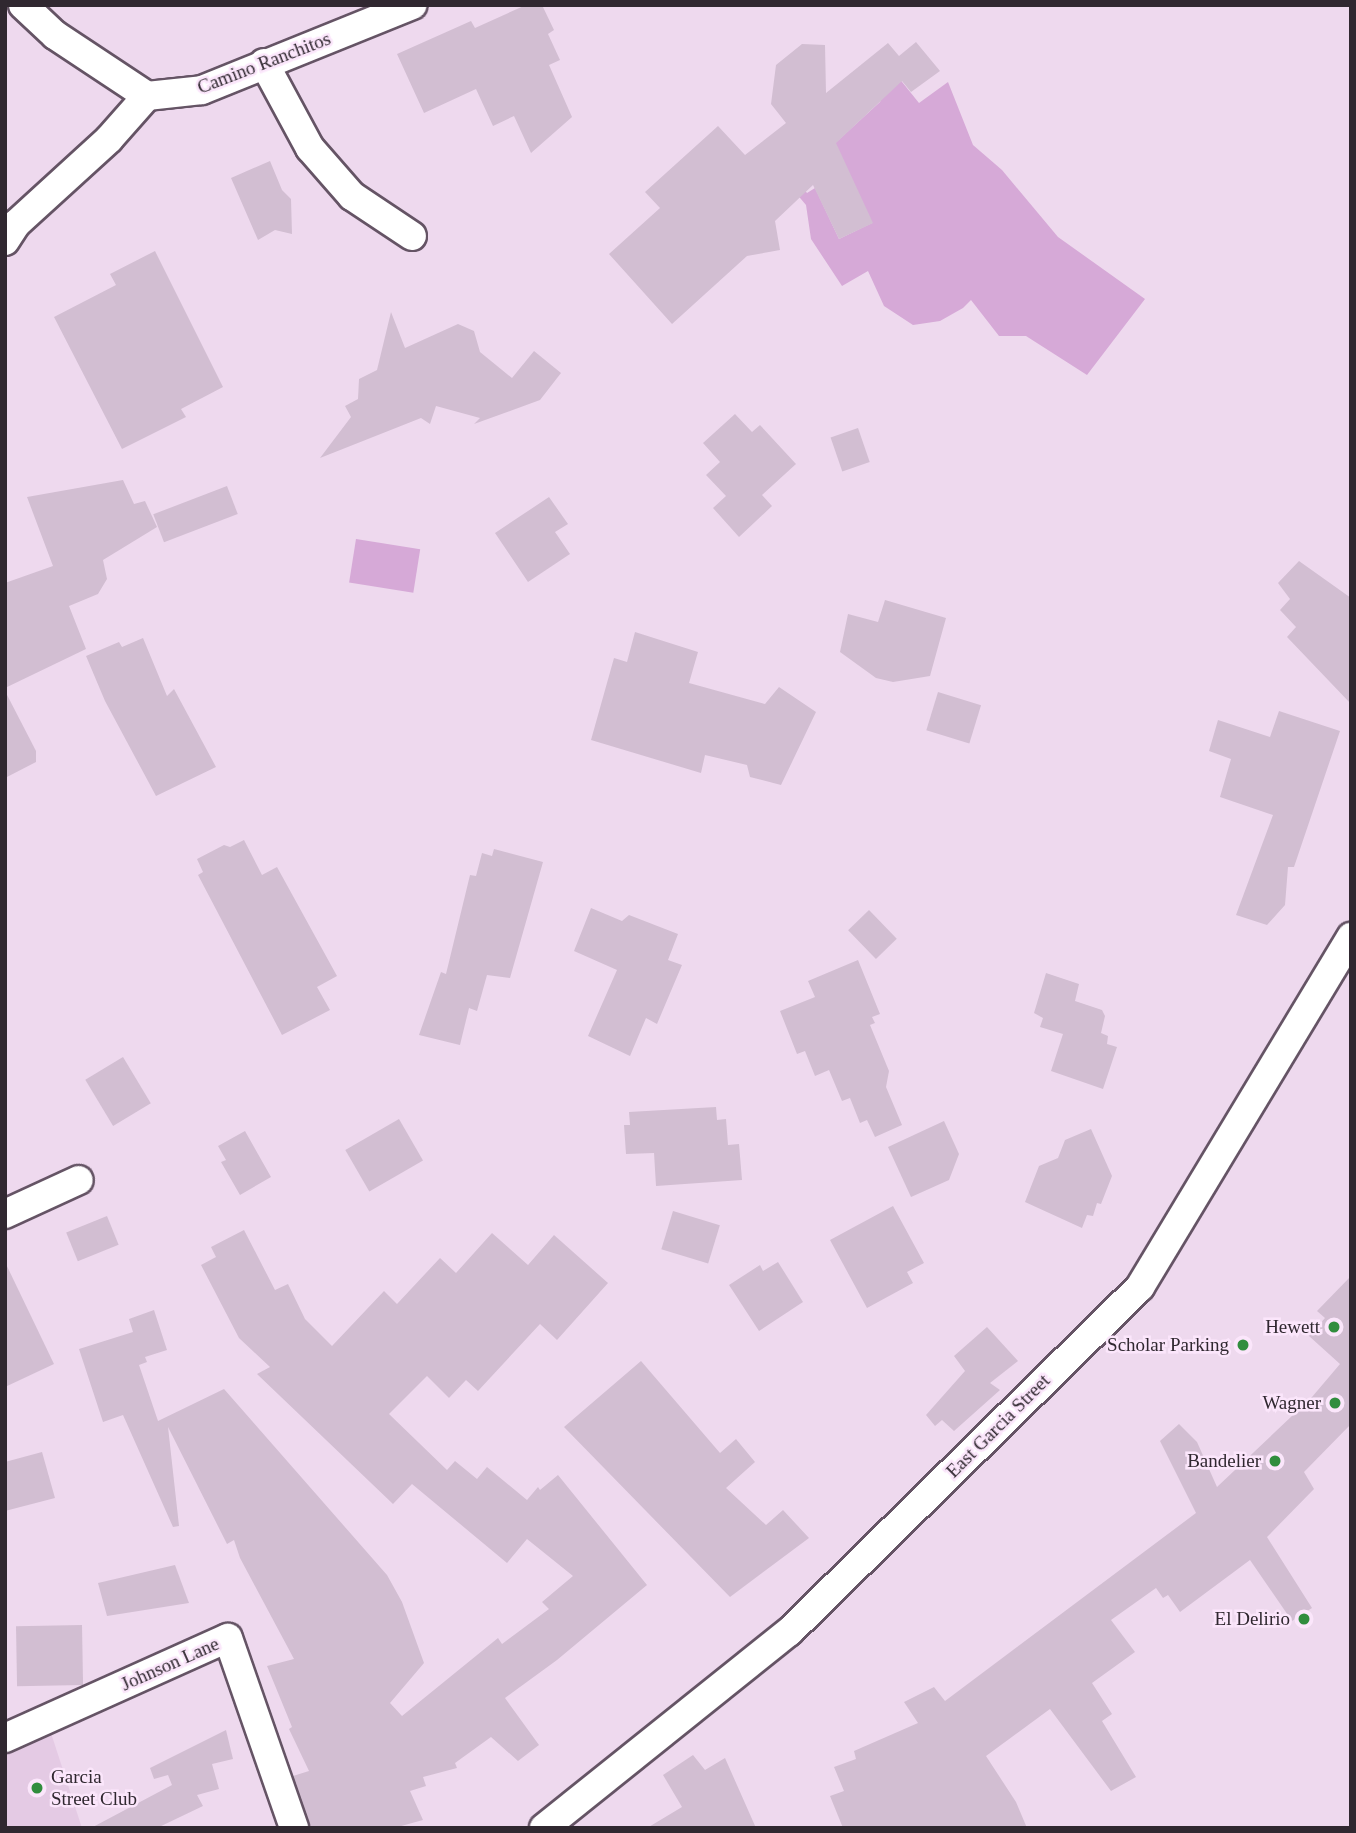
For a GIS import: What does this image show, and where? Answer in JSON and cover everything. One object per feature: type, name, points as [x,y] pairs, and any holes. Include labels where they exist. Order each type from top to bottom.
[{"type":"street","points":[[5,241],[16,224],[109,139],[147,96],[55,35],[23,5]]},
{"type":"street","name":"Camino Ranchitos","points":[[147,96],[202,90],[412,5]]},
{"type":"street","points":[[264,63],[310,148],[352,196],[412,236]]},
{"type":"street","name":"East Garcia Street","points":[[544,1828],[789,1632],[1140,1287],[1351,937]]},
{"type":"street","points":[[5,1214],[79,1180]]},
{"type":"street","name":"Johnson Lane","points":[[5,1738],[228,1638],[294,1828]]},
{"type":"shaded area","points":[[894,72],[919,103],[948,82],[973,145],[1002,170],[1058,237],[1145,299],[1087,375],[1026,336],[999,336],[971,300],[963,308],[940,321],[913,325],[884,306],[868,271],[842,286],[811,239],[806,205],[790,186],[783,163],[807,193],[815,188],[839,239],[872,223],[820,157],[880,102]]},
{"type":"shaded area","points":[[356,539],[420,549],[413,593],[349,582]]},
{"type":"shaded area","name":"Garcia Street Club","points":[[49,1727],[82,1828],[5,1828],[5,1748]]},
{"type":"building","points":[[526,5],[542,5],[554,30],[548,34],[560,60],[549,65],[572,117],[531,153],[514,116],[493,126],[476,89],[424,113],[397,54],[471,21],[475,28]]},
{"type":"building","points":[[916,42],[940,71],[911,92],[902,81],[836,143],[873,223],[839,239],[813,185],[775,221],[780,250],[747,256],[672,324],[609,254],[660,208],[645,192],[718,126],[745,155],[786,123],[771,104],[776,65],[802,44],[825,45],[826,93],[888,43],[899,56]]},
{"type":"building","points":[[270,161],[282,190],[291,199],[292,234],[275,230],[258,240],[231,178]]},
{"type":"building","points":[[155,251],[223,387],[181,409],[186,417],[122,449],[54,317],[116,285],[110,274]]},
{"type":"building","points":[[391,312],[405,348],[458,324],[474,331],[480,352],[512,378],[534,351],[561,373],[540,400],[474,424],[480,418],[436,406],[430,424],[421,418],[320,458],[351,417],[345,406],[358,399],[359,379],[377,370]]},
{"type":"building","points":[[735,414],[752,432],[760,425],[796,464],[762,495],[772,506],[739,537],[713,508],[726,496],[706,475],[720,462],[703,443]]},
{"type":"building","points":[[858,428],[870,462],[842,471],[831,437]]},
{"type":"building","points":[[123,480],[134,504],[145,501],[157,527],[103,560],[107,579],[98,594],[69,606],[86,649],[5,688],[5,583],[53,566],[27,497]]},
{"type":"building","points":[[227,486],[238,514],[164,542],[153,514]]},
{"type":"building","points":[[549,497],[568,524],[555,532],[570,554],[528,582],[495,533]]},
{"type":"building","points":[[1299,561],[1351,598],[1351,704],[1287,637],[1296,627],[1280,610],[1290,599],[1278,583]]},
{"type":"building","points":[[885,600],[946,618],[930,676],[893,682],[876,678],[840,652],[848,614],[878,622]]},
{"type":"building","points":[[635,632],[698,652],[689,683],[765,704],[779,687],[816,712],[781,785],[750,777],[747,765],[705,755],[701,773],[591,740],[614,658],[627,662]]},
{"type":"building","points":[[143,638],[167,696],[174,689],[216,767],[156,796],[105,701],[86,656],[119,642],[122,647]]},
{"type":"building","points":[[5,691],[36,751],[36,762],[5,778]]},
{"type":"building","points":[[938,692],[981,705],[969,743],[926,730]]},
{"type":"building","points":[[1279,711],[1340,731],[1294,867],[1288,867],[1285,905],[1267,925],[1236,915],[1273,815],[1220,797],[1231,759],[1209,751],[1218,720],[1270,737]]},
{"type":"building","points":[[244,840],[262,875],[277,867],[337,976],[317,987],[330,1010],[282,1035],[198,875],[203,872],[197,859],[224,845],[230,847]]},
{"type":"building","points":[[494,849],[543,862],[510,978],[487,975],[477,1011],[469,1008],[460,1045],[419,1035],[441,972],[446,974],[470,875],[476,876],[482,853],[492,856]]},
{"type":"building","points":[[591,908],[622,921],[629,915],[678,934],[668,960],[682,965],[657,1024],[646,1018],[630,1056],[588,1036],[617,970],[574,951]]},
{"type":"building","points":[[869,910],[897,939],[876,959],[848,930]]},
{"type":"building","points":[[858,960],[880,1014],[872,1017],[875,1023],[870,1025],[889,1071],[886,1087],[902,1125],[875,1137],[867,1120],[860,1123],[850,1098],[842,1101],[829,1070],[815,1076],[805,1051],[797,1054],[780,1011],[815,997],[808,981]]},
{"type":"building","points":[[1046,973],[1079,984],[1075,1001],[1102,1010],[1105,1016],[1101,1033],[1108,1036],[1107,1044],[1117,1047],[1103,1089],[1051,1071],[1063,1034],[1040,1027],[1043,1018],[1034,1013]]},
{"type":"building","points":[[123,1057],[151,1103],[113,1126],[85,1080]]},
{"type":"building","points":[[716,1107],[717,1120],[726,1119],[728,1145],[739,1144],[742,1180],[656,1186],[654,1153],[626,1154],[624,1125],[630,1125],[629,1112]]},
{"type":"building","points":[[399,1119],[423,1161],[369,1192],[345,1150]]},
{"type":"building","points":[[944,1121],[959,1154],[949,1180],[911,1197],[888,1147]]},
{"type":"building","points":[[1091,1129],[1112,1176],[1101,1204],[1097,1203],[1093,1216],[1087,1215],[1082,1228],[1025,1202],[1039,1166],[1058,1158],[1065,1140]]},
{"type":"building","points":[[245,1131],[271,1177],[240,1195],[221,1162],[226,1160],[218,1146]]},
{"type":"building","points":[[893,1206],[924,1263],[907,1272],[913,1283],[867,1308],[830,1240]]},
{"type":"building","points":[[673,1211],[720,1225],[708,1264],[661,1249]]},
{"type":"building","points":[[107,1216],[119,1245],[78,1261],[66,1232]]},
{"type":"building","points":[[244,1230],[275,1290],[288,1284],[305,1319],[332,1346],[384,1291],[397,1304],[440,1258],[456,1273],[492,1233],[528,1265],[554,1235],[608,1283],[557,1340],[540,1324],[478,1391],[466,1380],[449,1398],[427,1376],[389,1414],[447,1470],[455,1461],[477,1479],[487,1467],[527,1500],[538,1487],[540,1490],[558,1475],[647,1585],[557,1660],[505,1698],[539,1745],[518,1761],[491,1737],[455,1763],[457,1768],[423,1777],[426,1786],[410,1791],[423,1820],[394,1828],[310,1828],[293,1776],[309,1771],[289,1729],[292,1727],[267,1666],[294,1659],[240,1558],[234,1540],[227,1544],[168,1427],[179,1526],[173,1527],[123,1415],[103,1422],[79,1349],[133,1332],[129,1319],[154,1310],[167,1350],[145,1357],[147,1362],[139,1365],[158,1421],[224,1389],[387,1575],[402,1602],[424,1663],[390,1703],[402,1716],[498,1638],[502,1644],[549,1609],[542,1602],[573,1576],[527,1539],[507,1563],[412,1484],[393,1504],[257,1374],[270,1367],[239,1338],[201,1265],[216,1257],[211,1247]]},
{"type":"building","points":[[5,1262],[54,1364],[5,1387]]},
{"type":"building","points":[[778,1262],[803,1302],[759,1331],[729,1285],[760,1265],[763,1271]]},
{"type":"building","points":[[1351,1276],[1351,1424],[1304,1472],[1314,1489],[1267,1537],[1312,1608],[1292,1621],[1250,1560],[1180,1612],[1168,1595],[1163,1598],[1156,1588],[1111,1620],[1135,1652],[1092,1683],[1112,1714],[1102,1721],[1136,1777],[1111,1791],[1050,1709],[986,1756],[1016,1802],[1027,1828],[843,1828],[830,1796],[844,1791],[834,1767],[856,1759],[854,1751],[918,1723],[904,1702],[934,1687],[945,1701],[1196,1513],[1160,1441],[1179,1424],[1197,1442],[1217,1487],[1312,1397],[1340,1364],[1309,1336],[1325,1318],[1317,1311]]},
{"type":"building","points":[[987,1327],[1018,1361],[990,1383],[1000,1390],[954,1431],[942,1420],[935,1426],[926,1415],[965,1371],[954,1356]]},
{"type":"building","points":[[641,1361],[720,1453],[736,1439],[755,1462],[726,1488],[766,1525],[783,1510],[809,1538],[730,1597],[564,1427]]},
{"type":"building","points":[[42,1452],[55,1498],[5,1511],[5,1462]]},
{"type":"building","points":[[175,1565],[189,1603],[107,1616],[98,1583]]},
{"type":"building","points":[[82,1625],[83,1685],[17,1686],[16,1626]]},
{"type":"building","points":[[226,1730],[233,1759],[212,1764],[219,1789],[197,1795],[203,1806],[157,1828],[91,1828],[172,1785],[168,1775],[154,1779],[150,1768]]},
{"type":"building","points":[[693,1755],[705,1770],[725,1758],[756,1828],[647,1828],[682,1807],[663,1775]]},
{"type":"place","name":"Hewett","points":[[1334,1327]]},
{"type":"place","name":"Scholar Parking","points":[[1243,1345]]},
{"type":"place","name":"Wagner","points":[[1335,1403]]},
{"type":"place","name":"Bandelier","points":[[1275,1461]]},
{"type":"place","name":"El Delirio","points":[[1304,1619]]},
{"type":"place","name":"Garcia Street Club","points":[[37,1788]]}]
